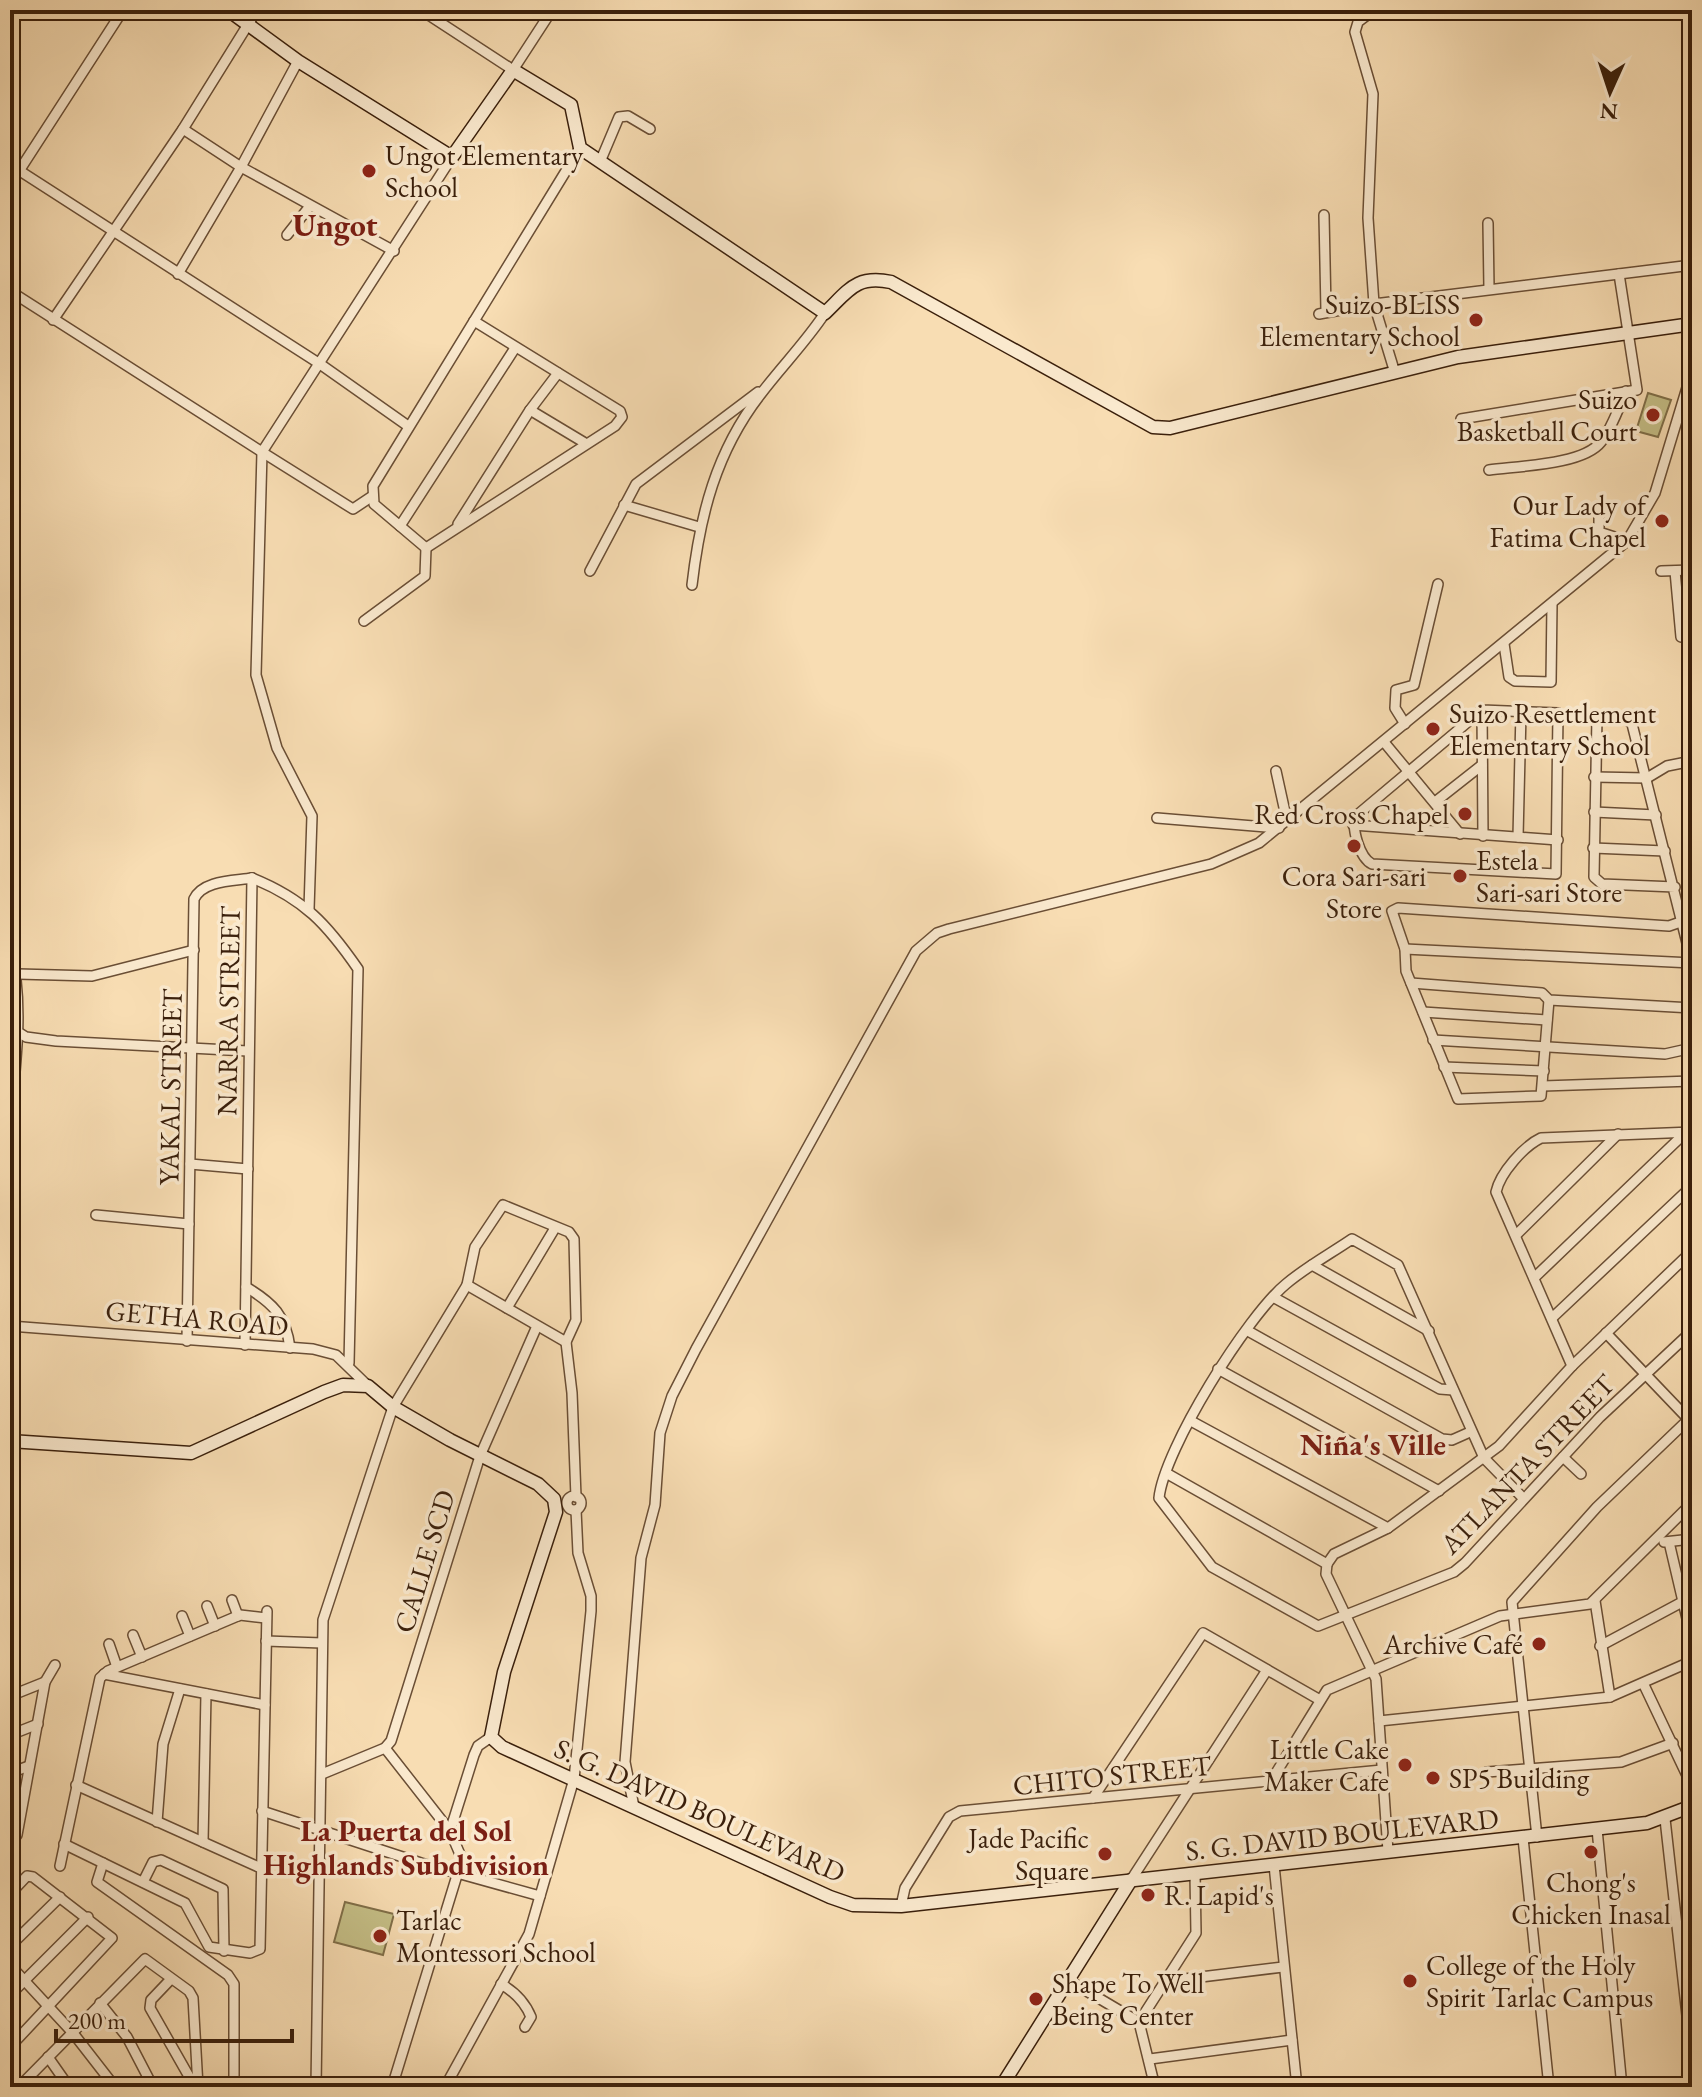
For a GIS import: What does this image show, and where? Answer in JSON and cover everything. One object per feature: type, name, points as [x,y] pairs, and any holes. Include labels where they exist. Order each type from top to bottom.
[{"type":"street","points":[[10,185],[123,10]]},
{"type":"street","points":[[228,10],[298,61],[452,157]]},
{"type":"street","points":[[53,320],[183,129],[257,10]]},
{"type":"street","points":[[421,10],[571,105],[580,148],[825,313]]},
{"type":"street","points":[[309,909],[312,816],[277,748],[256,675],[262,452],[452,157],[552,10]]},
{"type":"street","points":[[1374,10],[1358,22],[1355,35],[1373,94],[1368,218],[1374,304],[1395,373]]},
{"type":"street","points":[[178,274],[298,61]]},
{"type":"street","points":[[600,162],[619,117],[628,116],[650,129]]},
{"type":"street","points":[[183,129],[241,167],[394,251]]},
{"type":"street","points":[[364,621],[425,576],[428,569],[426,548],[374,504],[371,497],[373,486],[580,148]]},
{"type":"street","points":[[20,171],[320,364],[408,426]]},
{"type":"street","points":[[287,235],[310,206]]},
{"type":"street","points":[[1324,215],[1322,312],[1489,288],[1692,265]]},
{"type":"street","points":[[1488,223],[1489,288]]},
{"type":"street","points":[[1461,419],[1637,390],[1619,274]]},
{"type":"street","points":[[692,585],[699,527],[723,453],[768,385],[825,313],[859,281],[873,278],[891,282],[1120,410],[1161,428],[1484,352],[1692,324]]},
{"type":"street","points":[[10,291],[353,509],[371,497]]},
{"type":"street","points":[[426,548],[620,421],[620,411],[474,321]]},
{"type":"street","points":[[400,526],[515,348]]},
{"type":"street","points":[[634,1807],[625,1762],[641,1558],[655,1505],[660,1433],[672,1396],[916,951],[937,933],[949,929],[1235,856],[1283,825],[1627,541],[1655,493],[1692,371]]},
{"type":"street","points":[[456,527],[530,410],[558,373]]},
{"type":"street","points":[[590,571],[636,484],[768,385]]},
{"type":"street","points":[[1489,470],[1577,457],[1593,450],[1602,441],[1626,391]]},
{"type":"street","points":[[530,410],[585,443]]},
{"type":"street","points":[[724,415],[738,428]]},
{"type":"street","points":[[1688,521],[1691,429]]},
{"type":"street","points":[[624,505],[699,527]]},
{"type":"street","points":[[1599,516],[1599,532],[1627,541]]},
{"type":"street","points":[[1661,571],[1692,570]]},
{"type":"street","points":[[1675,571],[1681,637]]},
{"type":"street","points":[[1405,724],[1395,708],[1396,690],[1414,685],[1438,584]]},
{"type":"street","points":[[1504,644],[1509,677],[1515,681],[1551,682],[1552,604]]},
{"type":"street","points":[[1482,710],[1483,836]]},
{"type":"street","points":[[1482,710],[1521,712],[1558,713],[1557,870],[1551,876],[1372,864],[1364,859],[1353,825],[1356,816],[1482,710]]},
{"type":"street","points":[[1518,837],[1521,712]]},
{"type":"street","points":[[1405,949],[1692,963],[1687,920],[1629,719],[1603,716],[1595,721],[1593,848],[1596,882],[1675,887]]},
{"type":"street","points":[[1384,742],[1460,834]]},
{"type":"street","points":[[1594,777],[1647,778],[1667,766],[1692,761]]},
{"type":"street","points":[[1435,802],[1482,765]]},
{"type":"street","points":[[1276,771],[1283,825]]},
{"type":"street","points":[[1594,812],[1656,815]]},
{"type":"street","points":[[1157,818],[1283,825]]},
{"type":"street","points":[[1353,825],[1558,840]]},
{"type":"street","points":[[1593,848],[1665,851]]},
{"type":"street","name":"NARRA STREET","points":[[245,1345],[252,878],[287,892],[309,909],[351,958],[360,982],[349,1363]]},
{"type":"street","name":"YAKAL STREET","points":[[187,1341],[196,893],[211,885],[252,878]]},
{"type":"street","points":[[1549,1000],[1541,1096],[1537,1099],[1463,1100],[1454,1096],[1406,971],[1405,949],[1392,915],[1398,908],[1669,926],[1687,920]]},
{"type":"street","points":[[10,947],[18,974],[18,1032],[10,1126]]},
{"type":"street","points":[[18,974],[92,976],[194,950]]},
{"type":"street","points":[[1411,983],[1542,993],[1549,1000],[1692,1008]]},
{"type":"street","points":[[1423,1012],[1547,1020]]},
{"type":"street","points":[[18,1032],[26,1037],[56,1041],[248,1051]]},
{"type":"street","points":[[1433,1040],[1665,1054],[1692,1048]]},
{"type":"street","points":[[1444,1067],[1544,1071]]},
{"type":"street","points":[[1543,1086],[1692,1081]]},
{"type":"street","points":[[1572,1366],[1496,1192],[1498,1181],[1532,1142],[1541,1138],[1688,1133]]},
{"type":"street","points":[[1534,1278],[1688,1133]]},
{"type":"street","points":[[1516,1235],[1618,1134]]},
{"type":"street","points":[[190,1164],[248,1169]]},
{"type":"street","points":[[1552,1318],[1692,1186]]},
{"type":"street","points":[[316,2087],[323,1620],[393,1407],[467,1285],[475,1247],[500,1207],[507,1205],[569,1232],[574,1239],[576,1320],[566,1342],[572,1393],[568,1504],[591,1596],[591,1611],[574,1779],[529,1934],[445,2087]]},
{"type":"street","points":[[96,1215],[189,1224]]},
{"type":"street","points":[[507,1308],[555,1228]]},
{"type":"street","points":[[1327,1564],[1166,1473],[1218,1369],[1273,1297],[1312,1265],[1352,1239],[1398,1265],[1484,1458],[1524,1499]]},
{"type":"street","points":[[1388,1851],[1379,1721],[1372,1669],[1326,1574],[1327,1564],[1334,1554],[1388,1528],[1484,1458],[1518,1429],[1572,1366],[1692,1251]]},
{"type":"street","points":[[1312,1265],[1429,1331]]},
{"type":"street","points":[[467,1285],[566,1342]]},
{"type":"street","points":[[246,1287],[277,1308],[284,1319],[290,1348]]},
{"type":"street","points":[[1273,1297],[1440,1389],[1453,1390]]},
{"type":"street","name":"GETHA ROAD","points":[[10,1326],[290,1348],[326,1352],[349,1363]]},
{"type":"street","name":"CALLE SCD","points":[[385,1748],[391,1741],[480,1456],[537,1326]]},
{"type":"street","points":[[1248,1331],[1442,1439],[1452,1440],[1470,1432]]},
{"type":"street","name":"ATLANTA STREET","points":[[1166,1473],[1159,1498],[1212,1567],[1313,1625],[1454,1572],[1563,1457],[1692,1331]]},
{"type":"street","points":[[1537,1837],[1527,1769],[1512,1602],[1558,1548],[1691,1419],[1606,1333]]},
{"type":"street","points":[[349,1363],[368,1386],[393,1407],[480,1456],[538,1484],[568,1504]]},
{"type":"street","points":[[1218,1369],[1439,1491]]},
{"type":"street","points":[[10,1441],[191,1453],[324,1392],[343,1385],[368,1386]]},
{"type":"street","points":[[1191,1421],[1388,1528]]},
{"type":"street","points":[[1563,1457],[1581,1474]]},
{"type":"street","points":[[1271,1781],[1320,1700],[1333,1686],[1514,1612],[1582,1606],[1595,1601],[1692,1503]]},
{"type":"street","points":[[450,1831],[474,1755],[478,1746],[491,1737],[504,1672],[556,1512],[568,1504]]},
{"type":"street","points":[[1653,1542],[1692,1539]]},
{"type":"street","points":[[1669,1542],[1692,1640]]},
{"type":"street","points":[[232,1600],[238,1616]]},
{"type":"street","points":[[1595,1601],[1610,1697]]},
{"type":"street","points":[[1600,1646],[1684,1601]]},
{"type":"street","points":[[207,1606],[215,1626]]},
{"type":"street","points":[[60,1866],[64,1844],[76,1785],[98,1682],[104,1674],[238,1616],[267,1614],[260,1949],[250,1953],[209,1947],[185,1903],[64,1844]]},
{"type":"street","points":[[182,1616],[190,1636]]},
{"type":"street","points":[[1093,1798],[1203,1633],[1320,1700]]},
{"type":"street","points":[[133,1635],[142,1657]]},
{"type":"street","points":[[266,1641],[322,1643]]},
{"type":"street","points":[[109,1644],[117,1667]]},
{"type":"street","points":[[1379,1721],[1523,1709],[1610,1697],[1644,1685],[1692,1661]]},
{"type":"street","points":[[12,1835],[45,1682],[55,1665]]},
{"type":"street","points":[[1001,2087],[1267,1670]]},
{"type":"street","points":[[104,1674],[265,1705]]},
{"type":"street","points":[[10,1696],[45,1682]]},
{"type":"street","points":[[1644,1685],[1692,1786]]},
{"type":"street","points":[[157,1822],[165,1736],[180,1689]]},
{"type":"street","points":[[203,1842],[206,1694]]},
{"type":"street","points":[[10,1735],[38,1724]]},
{"type":"street","name":"S. G. DAVID BOULEVARD","points":[[491,1737],[502,1747],[853,1905],[901,1906],[1537,1837],[1665,1819],[1692,1806]]},
{"type":"street","points":[[1487,1772],[1621,1762],[1673,1743]]},
{"type":"street","points":[[322,1774],[385,1748],[450,1831],[462,1859],[392,2087]]},
{"type":"street","points":[[10,1773],[29,1766]]},
{"type":"street","name":"CHITO STREET","points":[[901,1906],[905,1888],[949,1817],[960,1811],[1382,1770]]},
{"type":"street","points":[[76,1785],[263,1869]]},
{"type":"street","points":[[262,1811],[540,1896]]},
{"type":"street","points":[[1665,1819],[1692,2060]]},
{"type":"street","points":[[1597,1829],[1622,2087]]},
{"type":"street","points":[[1523,1838],[1549,2087]]},
{"type":"street","points":[[143,1882],[153,1862],[161,1860],[223,1889],[224,1951]]},
{"type":"street","points":[[103,1863],[97,1882],[204,1958],[234,1984],[234,2087]]},
{"type":"street","points":[[1274,1865],[1297,2087]]},
{"type":"street","points":[[1139,2022],[1196,1933],[1195,1874]]},
{"type":"street","points":[[10,1894],[30,1876],[111,1935],[111,1941],[10,2047]]},
{"type":"street","points":[[10,1946],[60,1897]]},
{"type":"street","points":[[10,1995],[88,1917]]},
{"type":"street","points":[[204,1958],[209,1947]]},
{"type":"street","points":[[23,2086],[145,1959],[189,1991],[193,1998],[197,2087]]},
{"type":"street","points":[[10,1965],[73,2033],[115,2087]]},
{"type":"street","points":[[1168,1981],[1283,1967]]},
{"type":"street","points":[[171,1979],[151,2000],[150,2008],[197,2087]]},
{"type":"street","points":[[1068,1980],[1139,2022],[1155,2087]]},
{"type":"street","points":[[501,1984],[513,1992],[528,2010],[531,2017],[525,2027]]},
{"type":"street","points":[[100,2003],[127,2037],[153,2087]]},
{"type":"street","points":[[1150,2059],[1292,2040]]},
{"type":"street","points":[[48,2057],[69,2087]]},
{"type":"shaded area","name":"Suizo Basketball Court","points":[[1648,393],[1671,400],[1658,437],[1636,431]]},
{"type":"shaded area","points":[[345,1902],[394,1914],[383,1955],[334,1942]]},
{"type":"place","name":"Ungot Elementary School","points":[[369,171]]},
{"type":"place","name":"Suizo-BLISS Elementary School","points":[[1476,320]]},
{"type":"place","name":"Suizo Basketball Court","points":[[1653,415]]},
{"type":"place","name":"Our Lady of Fatima Chapel","points":[[1662,521]]},
{"type":"place","name":"Suizo Resettlement Elementary School","points":[[1433,729]]},
{"type":"place","name":"Red Cross Chapel","points":[[1465,814]]},
{"type":"place","name":"Cora Sari-sari Store","points":[[1354,846]]},
{"type":"place","name":"Estela Sari-sari Store","points":[[1460,876]]},
{"type":"place","name":"Archive Café","points":[[1539,1644]]},
{"type":"place","name":"Little Cake Maker Cafe","points":[[1405,1765]]},
{"type":"place","name":"SP5 Building","points":[[1433,1778]]},
{"type":"place","name":"Chong's Chicken Inasal","points":[[1591,1852]]},
{"type":"place","name":"Jade Pacific Square","points":[[1105,1854]]},
{"type":"place","name":"R. Lapid's","points":[[1148,1895]]},
{"type":"place","name":"Tarlac Montessori School","points":[[380,1936]]},
{"type":"place","name":"College of the Holy Spirit Tarlac Campus","points":[[1410,1981]]},
{"type":"place","name":"Shape To Well Being Center","points":[[1036,1999]]},
{"type":"district","name":"Ungot","points":[[335,225]]},
{"type":"district","name":"Niña's Ville","points":[[1373,1444]]},
{"type":"district","name":"La Puerta del Sol Highlands Subdivision","points":[[406,1847]]}]
